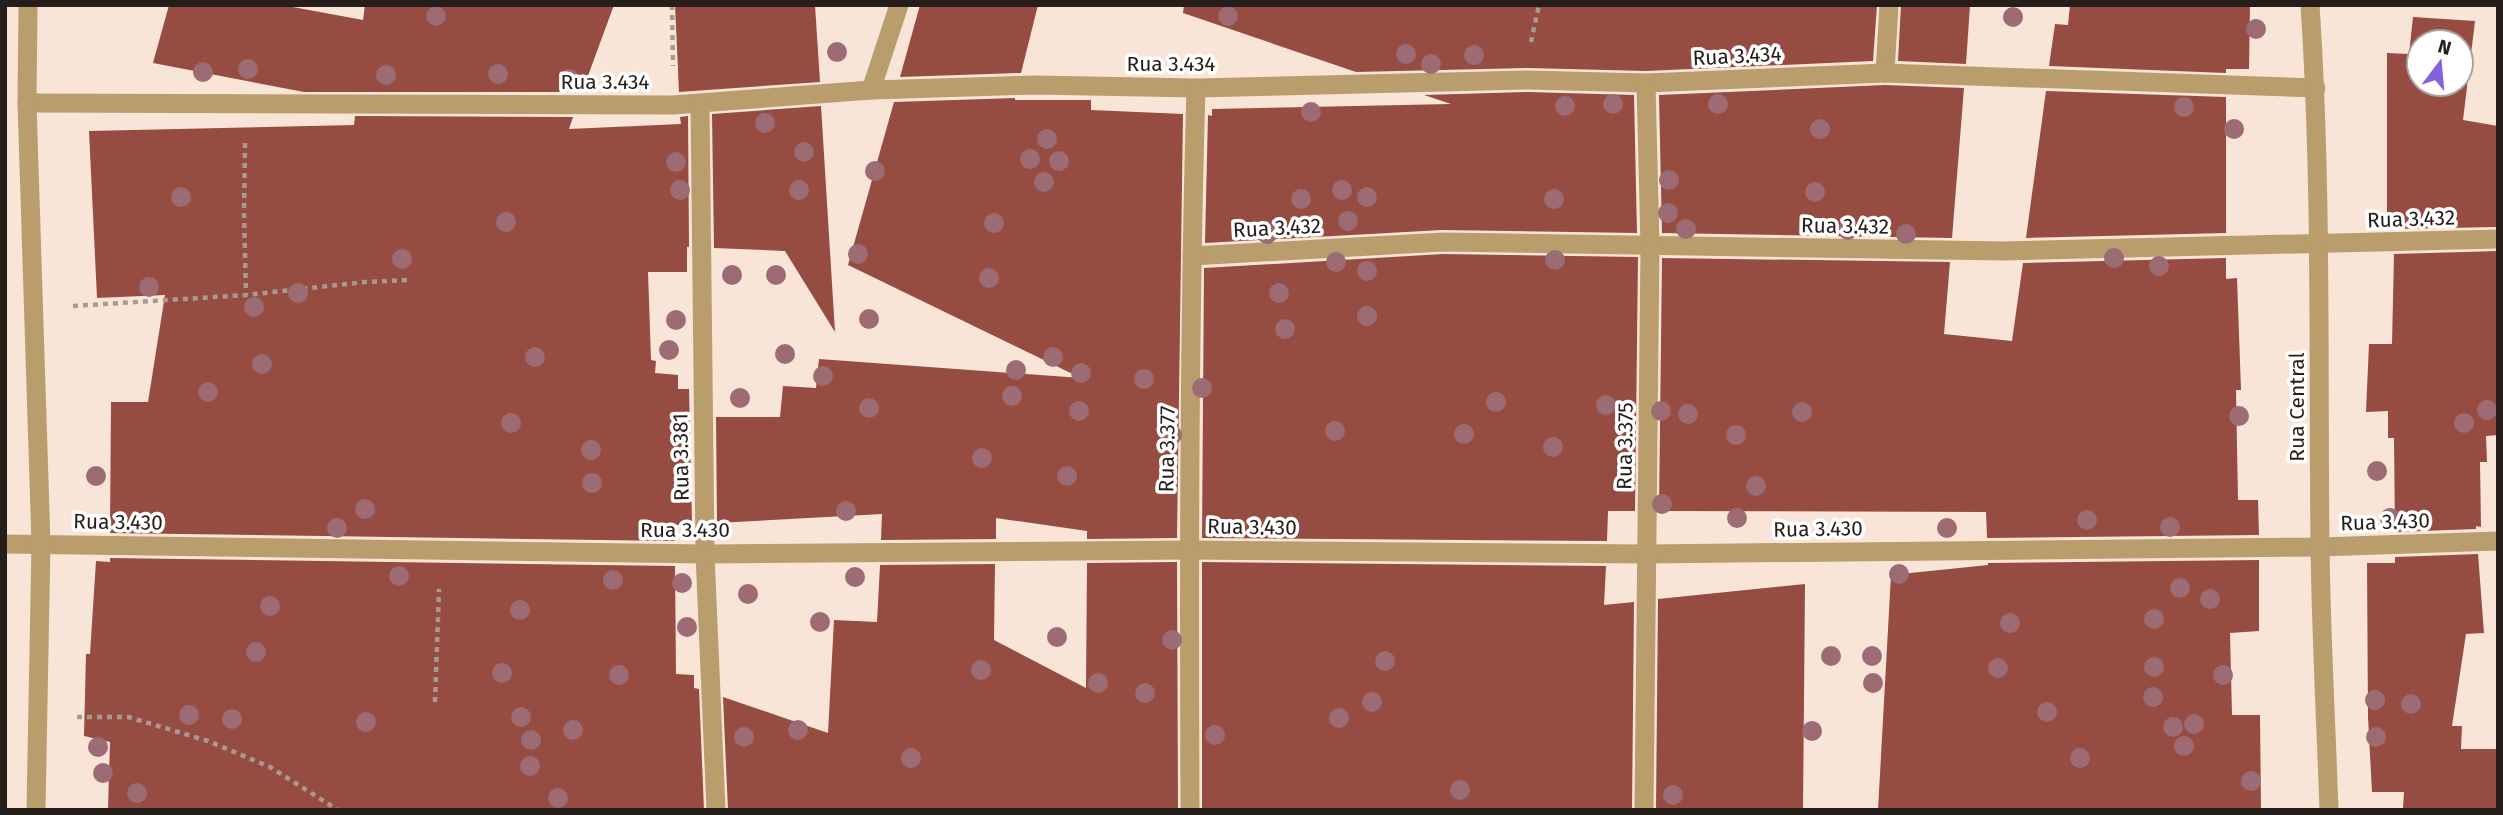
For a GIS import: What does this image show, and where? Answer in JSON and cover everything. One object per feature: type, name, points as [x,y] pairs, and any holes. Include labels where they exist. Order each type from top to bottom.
[{"type":"street","points":[[28,5],[27,103],[41,544],[36,810]]},
{"type":"street","points":[[871,90],[899,5]]},
{"type":"street","points":[[1885,73],[1889,5]]},
{"type":"street","name":"Rua Central","points":[[2310,5],[2316,88],[2320,244],[2320,547],[2329,810]]},
{"type":"street","name":"Rua 3.434","points":[[27,103],[673,105],[871,90],[1036,85],[1196,88],[1528,80],[1646,83],[1885,73],[2316,88]]},
{"type":"street","name":"Rua 3.375","points":[[1644,810],[1650,246],[1646,83]]},
{"type":"street","name":"Rua 3.377","points":[[1189,810],[1188,550],[1196,88]]},
{"type":"street","name":"Rua 3.381","points":[[700,104],[705,554],[716,810]]},
{"type":"street","name":"Rua 3.432","points":[[1192,256],[1443,242],[2004,251],[2498,239]]},
{"type":"street","name":"Rua 3.430","points":[[5,544],[705,554],[1188,550],[1646,554],[2320,547],[2498,541]]},
{"type":"path","points":[[672,5],[673,105]]},
{"type":"path","points":[[244,104],[246,295]]},
{"type":"path","points":[[34,309],[246,295],[408,280]]},
{"type":"path","points":[[435,702],[440,550]]},
{"type":"path","points":[[38,719],[128,717],[208,741],[270,767],[338,810]]},
{"type":"building","points":[[169,5],[282,5],[363,20],[365,5],[614,5],[582,92],[304,92],[153,63]]},
{"type":"building","points":[[675,5],[815,5],[820,82],[679,92]]},
{"type":"building","points":[[920,5],[1038,5],[1021,73],[900,77]]},
{"type":"building","points":[[1184,5],[1877,5],[1873,61],[1646,71],[1528,68],[1356,72],[1183,13]]},
{"type":"building","points":[[1901,5],[1970,5],[1966,64],[1898,61]]},
{"type":"building","points":[[2070,5],[2250,5],[2249,69],[2226,69],[2226,73],[2049,66],[2055,24],[2068,25]]},
{"type":"building","points":[[2413,17],[2475,21],[2474,28],[2412,28]]},
{"type":"building","points":[[2387,53],[2405,54],[2405,98],[2466,98],[2463,120],[2498,126],[2498,227],[2387,227]]},
{"type":"building","points":[[1885,85],[1964,88],[1952,238],[1662,233],[1659,95]]},
{"type":"building","points":[[2046,91],[2226,97],[2226,233],[2026,238]]},
{"type":"building","points":[[1528,92],[1634,95],[1637,233],[1442,230],[1205,243],[1208,115],[1212,116],[1212,109],[1451,104],[1424,95]]},
{"type":"building","points":[[1015,98],[1091,100],[1091,110],[1183,114],[1177,538],[1087,539],[1087,531],[996,518],[996,539],[881,540],[882,514],[717,523],[716,417],[780,417],[783,386],[816,388],[819,359],[1081,378],[848,265],[894,102]]},
{"type":"building","points":[[821,106],[835,332],[785,251],[714,248],[712,114]]},
{"type":"building","points":[[355,116],[573,117],[569,129],[681,124],[680,117],[688,116],[687,272],[648,272],[651,360],[656,361],[655,373],[678,375],[678,389],[689,389],[692,524],[675,525],[675,541],[110,533],[111,402],[148,402],[165,295],[97,298],[89,131],[354,125]]},
{"type":"building","points":[[2498,251],[2498,435],[2486,436],[2487,462],[2480,462],[2481,527],[2395,532],[2394,438],[2388,438],[2388,411],[2366,412],[2369,344],[2392,344],[2394,254]]},
{"type":"building","points":[[1443,254],[1638,257],[1635,511],[1608,511],[1607,541],[1202,538],[1204,268]]},
{"type":"building","points":[[1662,258],[1950,262],[1944,334],[2012,341],[2023,263],[2226,258],[2226,279],[2237,278],[2241,390],[2236,390],[2238,500],[2258,500],[2259,535],[1987,538],[1986,512],[1659,511]]},
{"type":"building","points":[[2478,554],[2484,633],[2466,634],[2452,726],[2462,726],[2461,749],[2498,749],[2498,810],[2403,808],[2404,792],[2372,792],[2368,717],[2367,563],[2395,563],[2395,557]]},
{"type":"building","points":[[110,558],[675,566],[676,674],[694,675],[694,688],[699,689],[704,810],[108,810],[110,742],[84,736],[86,654],[90,654],[96,561],[110,562]]},
{"type":"building","points":[[2259,560],[2259,631],[2230,633],[2232,715],[2260,715],[2261,810],[1878,810],[1891,575],[1988,563]]},
{"type":"building","points":[[1177,562],[1178,810],[728,810],[723,697],[828,733],[834,620],[877,622],[880,565],[995,564],[994,640],[1086,688],[1087,563]]},
{"type":"building","points":[[1202,562],[1606,566],[1604,605],[1634,602],[1632,810],[1202,810]]},
{"type":"building","points":[[1805,584],[1803,810],[1656,810],[1658,599]]}]
